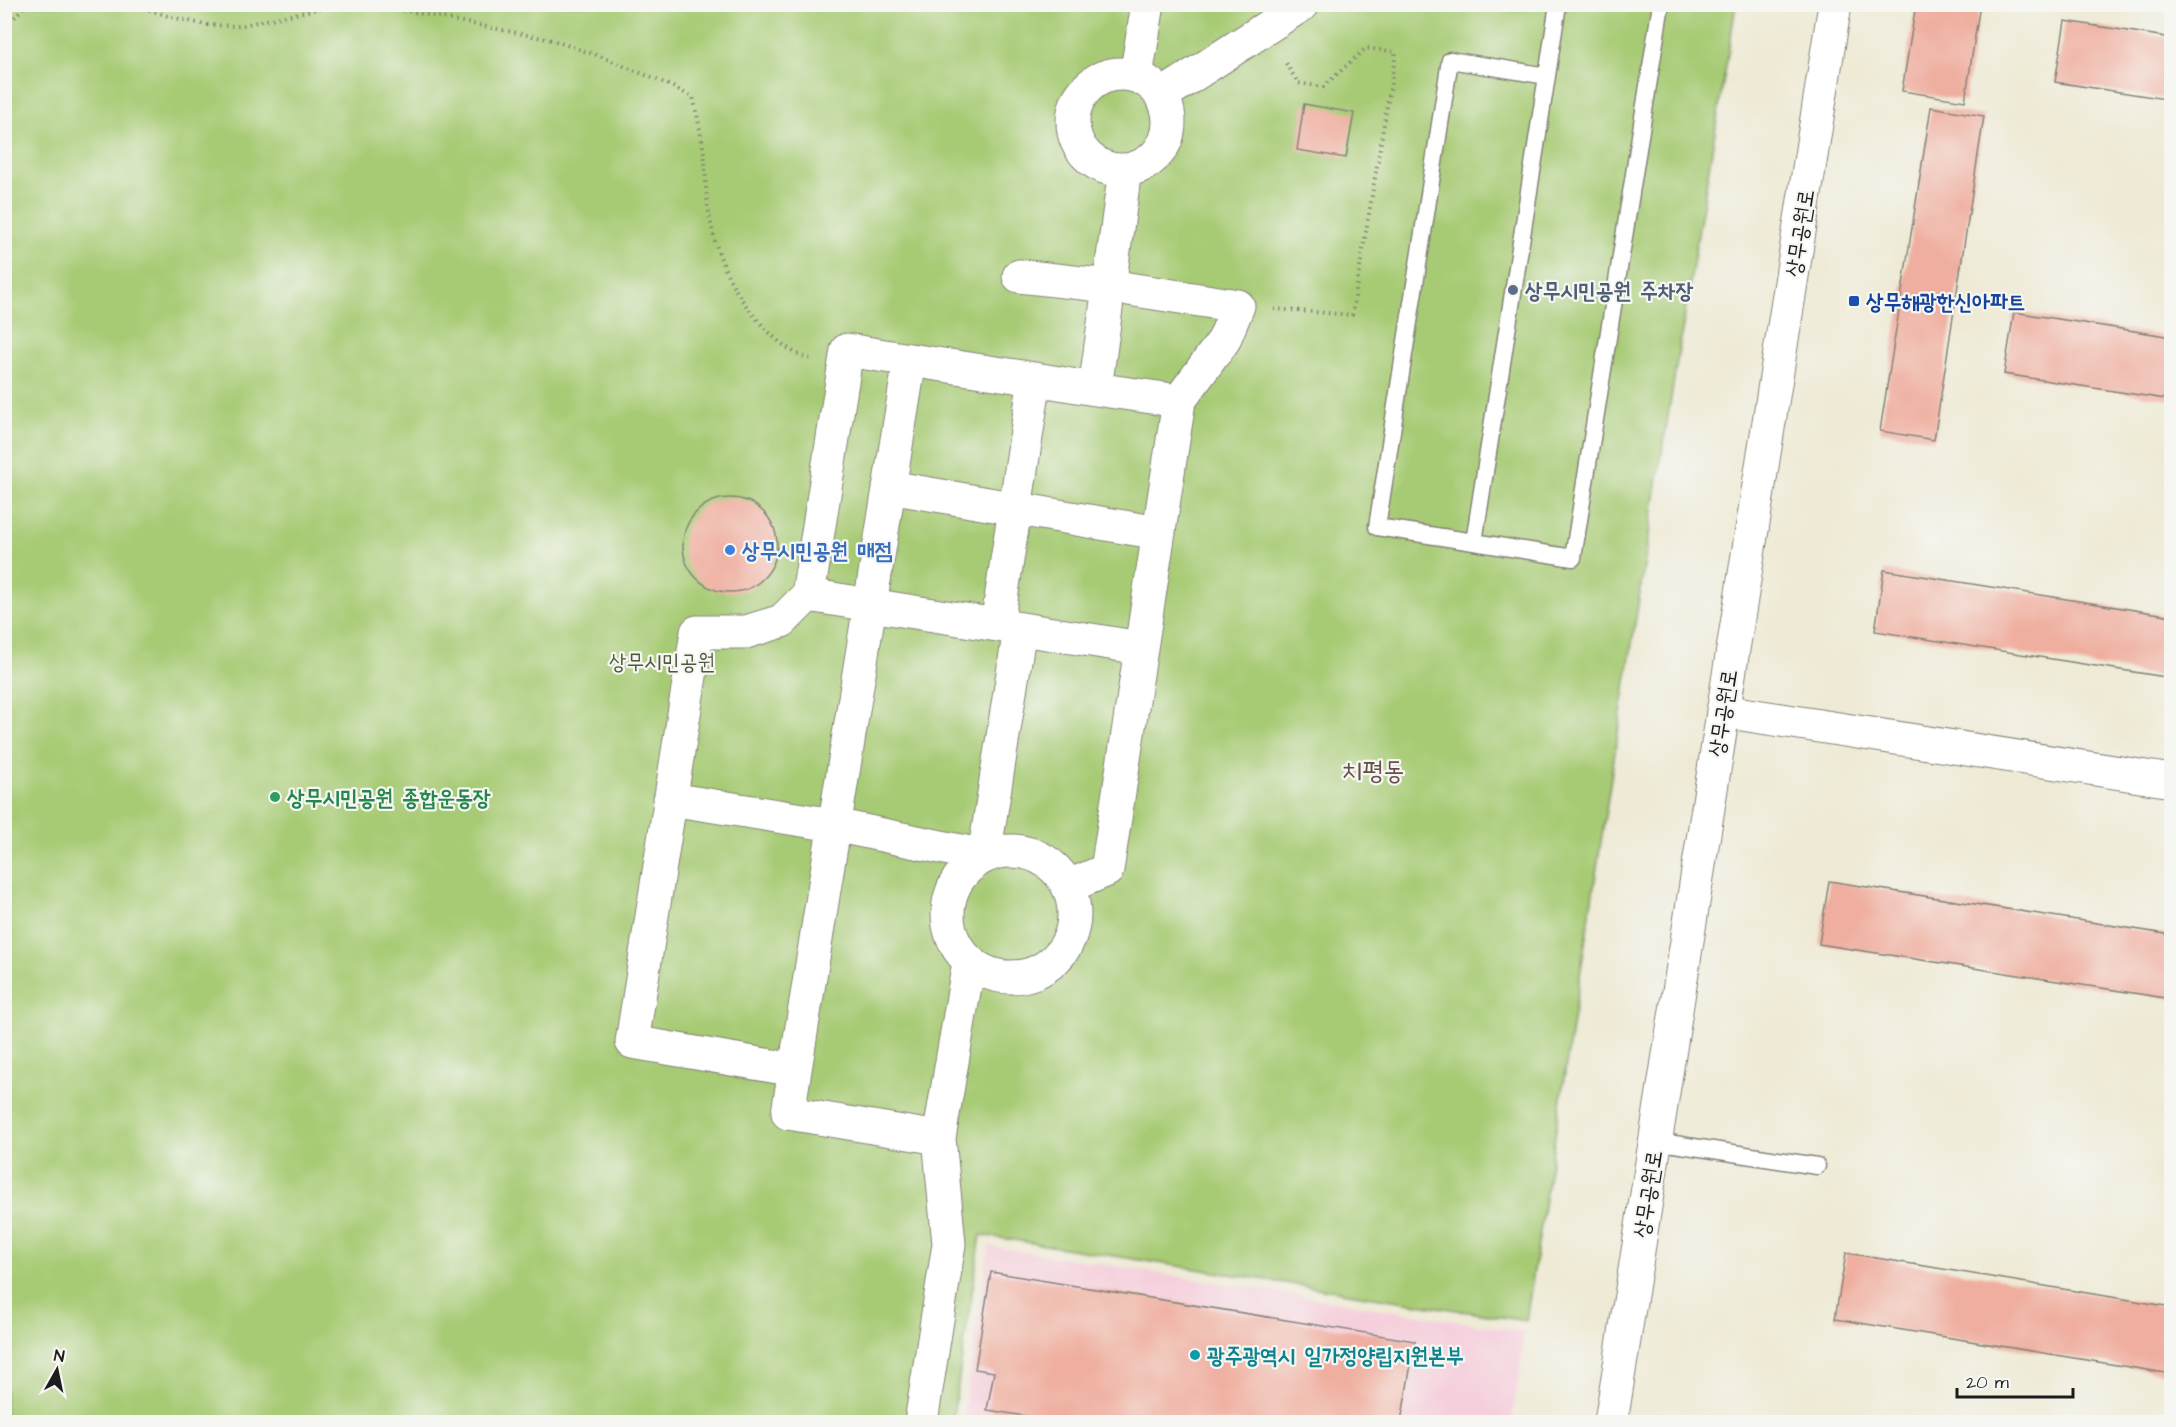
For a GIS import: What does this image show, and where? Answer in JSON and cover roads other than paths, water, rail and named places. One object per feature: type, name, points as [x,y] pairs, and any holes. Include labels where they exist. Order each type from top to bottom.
[{"type":"street","points":[[1148,4],[1148,86]]},
{"type":"street","points":[[1148,86],[1264,29],[1303,4]]},
{"type":"street","name":"상무공원로","points":[[1611,1422],[1835,4]]},
{"type":"street","points":[[1121,74],[1148,86],[1168,111],[1169,127],[1165,143],[1155,156],[1141,166],[1125,170],[1109,169],[1094,162],[1083,151],[1076,138],[1073,123],[1075,108],[1082,94],[1092,84],[1106,77],[1121,74]]},
{"type":"street","points":[[1095,389],[1125,170]]},
{"type":"street","points":[[1020,276],[1109,286],[1238,306],[1224,340],[1179,401],[1107,870],[1069,886]]},
{"type":"street","points":[[795,1070],[632,1042],[697,632],[746,632],[782,621],[808,595],[847,350],[1179,401]]},
{"type":"street","points":[[910,360],[788,1113],[939,1138]]},
{"type":"street","points":[[984,856],[1008,627],[1015,508],[1035,379]]},
{"type":"street","points":[[889,487],[1159,533]]},
{"type":"street","points":[[808,595],[1142,648]]},
{"type":"street","points":[[1722,711],[2172,781]]},
{"type":"street","points":[[670,799],[834,825],[984,856]]},
{"type":"street","points":[[1003,850],[1023,850],[1042,857],[1058,870],[1069,886],[1075,907],[1074,929],[1065,949],[1050,965],[1031,975],[1009,978],[988,973],[969,962],[956,945],[948,924],[948,902],[955,883],[967,868],[984,856],[1003,850]]},
{"type":"street","points":[[921,1422],[949,1244],[939,1138],[969,962]]},
{"type":"lane","points":[[1474,542],[1558,4]]},
{"type":"lane","points":[[1547,76],[1450,60],[1377,527],[1573,558],[1661,4]]},
{"type":"lane","points":[[1655,1141],[1817,1166]]},
{"type":"place","name":"상무시민공원 주차장","points":[[1513,290]]},
{"type":"place","name":"상무해광한신아파트","points":[[1854,301]]},
{"type":"place","name":"상무시민공원 매점","points":[[730,550]]},
{"type":"place","name":"상무시민공원 종합운동장","points":[[275,797]]},
{"type":"place","name":"광주광역시 일가정양립지원본부","points":[[1195,1355]]},
{"type":"district","name":"치평동","points":[[1373,770]]},
{"type":"park label","name":"상무시민공원","points":[[662,661]]}]
